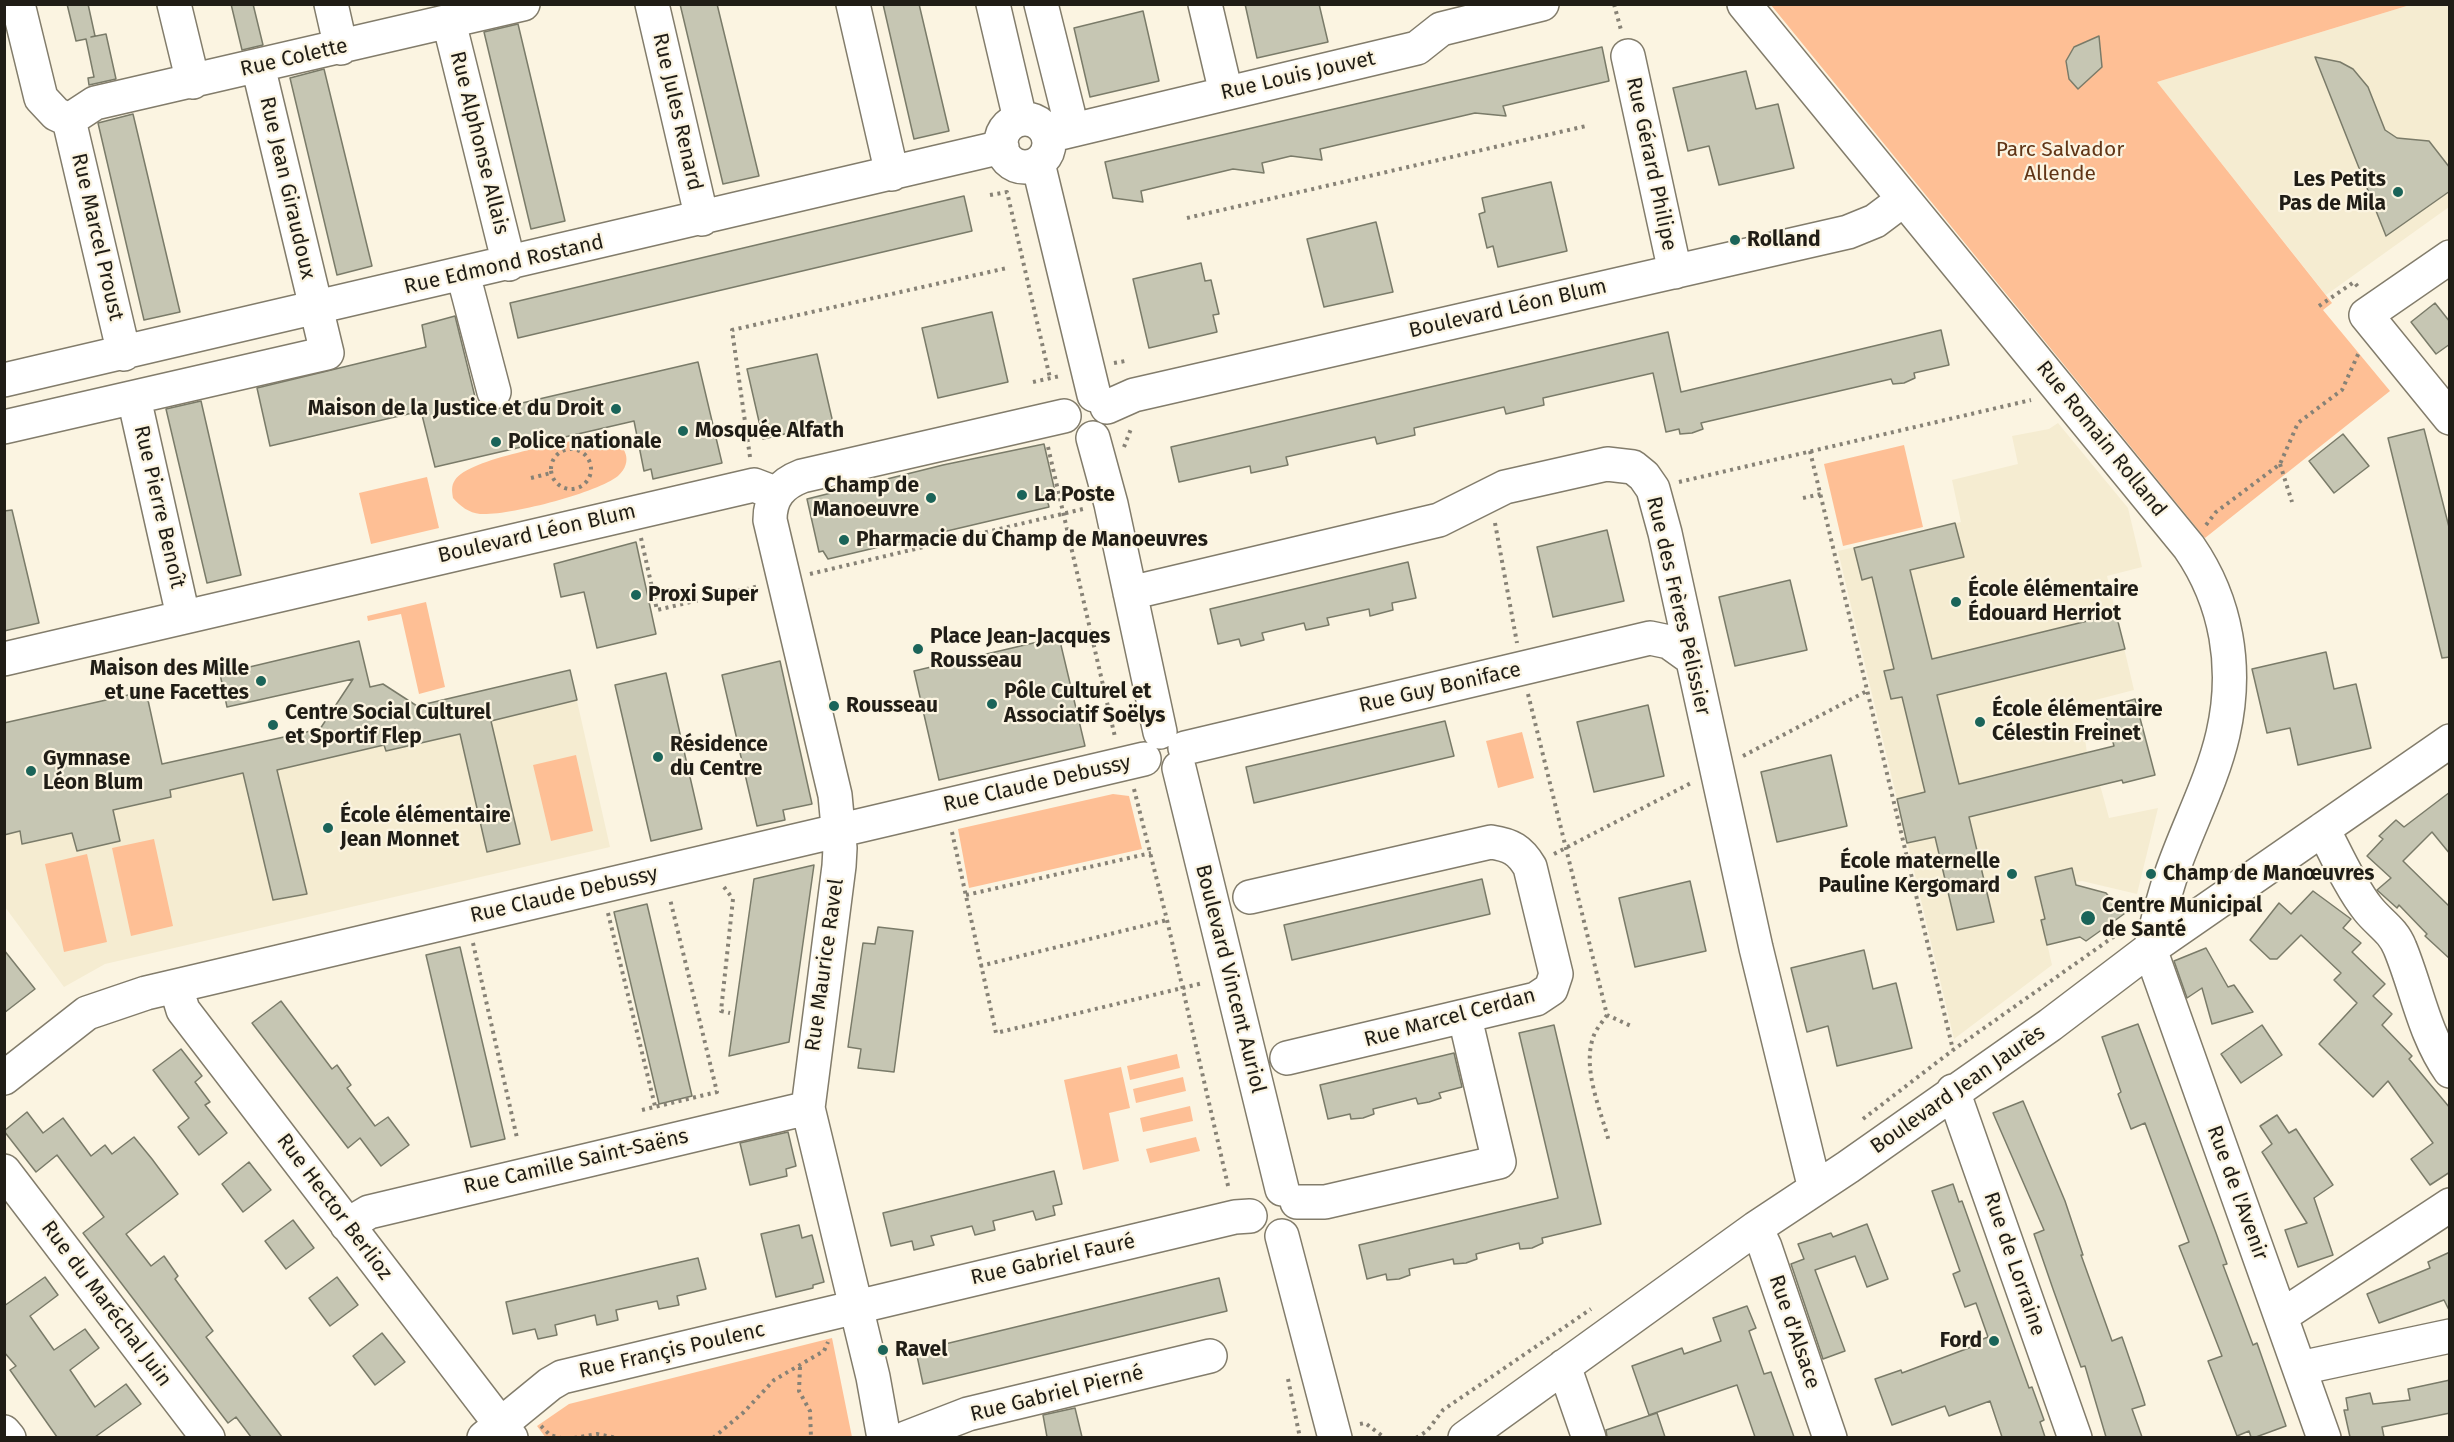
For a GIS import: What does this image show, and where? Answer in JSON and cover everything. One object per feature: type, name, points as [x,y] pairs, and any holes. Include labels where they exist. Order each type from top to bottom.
[{"type":"street","points":[[18,4],[41,98],[56,114],[69,120]]},
{"type":"street","points":[[174,4],[193,82]]},
{"type":"street","points":[[331,4],[342,48]]},
{"type":"street","name":"Rue Colette","points":[[69,120],[95,103],[342,48],[449,22],[485,9],[523,4]]},
{"type":"street","name":"Rue Jules Renard","points":[[652,4],[702,219]]},
{"type":"street","points":[[853,4],[892,174]]},
{"type":"street","points":[[993,4],[1020,119],[1013,122],[1004,133],[1035,149]]},
{"type":"street","points":[[1035,149],[1068,112],[1041,4]]},
{"type":"street","points":[[1205,4],[1226,93]]},
{"type":"street","name":"Rue Louis Jouvet","points":[[1035,149],[1226,93],[1417,48],[1441,29],[1542,4]]},
{"type":"street","name":"Rue Romain Rolland","points":[[1744,4],[2189,547],[2212,585],[2228,639],[2228,701],[2223,735],[2171,876],[2150,949]]},
{"type":"street","name":"Rue Alphonse Allais","points":[[449,22],[509,264]]},
{"type":"street","name":"Rue Gérard Philipe","points":[[1628,56],[1675,272]]},
{"type":"street","name":"Rue Jean Giraudoux","points":[[134,398],[327,353],[258,66]]},
{"type":"street","name":"Rue Marcel Proust","points":[[69,120],[124,354]]},
{"type":"street","points":[[1035,149],[1072,402]]},
{"type":"street","name":"Rue Edmond Rostand","points":[[4,380],[892,174],[1035,149]]},
{"type":"street","name":"Boulevard Léon Blum","points":[[4,658],[635,512],[786,484],[802,476],[1072,402],[1134,396],[1848,232],[1875,221],[1903,200]]},
{"type":"street","points":[[2450,257],[2366,315],[2450,418]]},
{"type":"street","points":[[464,274],[494,392]]},
{"type":"street","points":[[4,427],[134,398]]},
{"type":"street","name":"Rue Pierre Benoît","points":[[134,398],[183,616]]},
{"type":"street","name":"Boulevard Vincent Auriol","points":[[1072,402],[1109,414],[1106,429],[1093,438],[1111,504],[1130,593],[1159,757],[1265,1203]]},
{"type":"street","name":"Rue des Frères Pélissier","points":[[1130,593],[1439,520],[1490,493],[1607,464],[1633,467],[1644,476],[1653,489],[1665,533],[1690,657],[1791,1101],[1815,1189]]},
{"type":"street","name":"Rue Maurice Ravel","points":[[765,489],[770,520],[835,795],[839,832],[838,866],[808,1108],[843,1310],[884,1437]]},
{"type":"street","name":"Rue Guy Boniface","points":[[1159,757],[1650,638],[1669,642],[1690,657]]},
{"type":"street","name":"Boulevard Jean Jaurès","points":[[1465,1437],[1756,1228],[2050,1025],[2150,949],[2450,741]]},
{"type":"street","name":"Boulevard Vincent Auriol","points":[[1159,757],[1265,1203]]},
{"type":"street","name":"Rue Claude Debussy","points":[[4,1078],[87,1013],[146,993],[1159,757]]},
{"type":"street","points":[[2323,829],[2368,909],[2392,933],[2400,947],[2428,1030],[2439,1056],[2450,1071]]},
{"type":"street","name":"Rue Marcel Cerdan","points":[[1250,897],[1491,842],[1508,844],[1522,853],[1530,867],[1556,974],[1551,988],[1536,999],[1465,1018],[1287,1058]]},
{"type":"street","name":"Rue de l'Avenir","points":[[2150,949],[2324,1437]]},
{"type":"street","name":"Rue Hector Berlioz","points":[[176,987],[183,1010],[347,1225],[498,1433]]},
{"type":"street","name":"Rue Gabriel Fauré","points":[[843,1310],[1265,1203],[1325,1202],[1499,1162],[1465,1018]]},
{"type":"street","name":"Rue de Lorraine","points":[[1953,1091],[2075,1437]]},
{"type":"street","name":"Rue Camille Saint-Saëns","points":[[347,1225],[369,1212],[808,1108]]},
{"type":"street","name":"Rue du Maréchal Juin","points":[[4,1171],[208,1437]]},
{"type":"street","points":[[1265,1203],[1262,1233],[1282,1236],[1335,1437]]},
{"type":"street","points":[[2280,1314],[2292,1309],[2450,1205]]},
{"type":"street","name":"Rue d'Alsace","points":[[1756,1228],[1765,1247],[1830,1437]]},
{"type":"street","name":"Rue Françis Poulenc","points":[[498,1433],[562,1377],[843,1310]]},
{"type":"street","points":[[2300,1368],[2450,1336]]},
{"type":"street","name":"Rue Gabriel Pierné","points":[[906,1437],[968,1414],[1210,1356]]},
{"type":"street","points":[[1564,1366],[1588,1437]]},
{"type":"street","points":[[4,1432],[9,1437]]},
{"type":"path","points":[[1186,218],[1586,126]]},
{"type":"path","points":[[990,195],[1007,192],[1072,402],[1064,513],[1159,757],[1136,794],[1167,920],[1181,989],[1265,1203]]},
{"type":"path","points":[[765,489],[732,330],[1007,268]]},
{"type":"path","points":[[2319,306],[2329,299]]},
{"type":"path","points":[[2189,547],[2216,512],[2280,464],[2298,423],[2342,390],[2357,351],[2381,333]]},
{"type":"path","points":[[1653,489],[2063,393]]},
{"type":"path","points":[[570,448],[583,452],[591,463],[592,470],[587,482],[576,489],[558,484],[551,473],[553,459],[557,453],[570,448]]},
{"type":"path","points":[[1810,451],[1953,1050]]},
{"type":"path","points":[[2280,464],[2292,502]]},
{"type":"path","points":[[531,478],[551,473]]},
{"type":"path","points":[[1490,493],[1522,669],[1607,1015],[1594,1034],[1590,1062],[1610,1142]]},
{"type":"path","points":[[1803,498],[1821,494]]},
{"type":"path","points":[[635,512],[657,610],[1064,513]]},
{"type":"path","points":[[946,806],[996,1033],[1203,984],[1200,972],[1210,968]]},
{"type":"path","points":[[966,895],[1151,853]]},
{"type":"path","points":[[719,880],[733,899],[721,1011],[730,1013]]},
{"type":"path","points":[[642,1110],[717,1092],[669,891]]},
{"type":"path","points":[[607,906],[655,1107]]},
{"type":"path","points":[[980,966],[1167,920]]},
{"type":"path","points":[[472,938],[517,1138]]},
{"type":"path","points":[[1607,1015],[1631,1026]]},
{"type":"path","points":[[713,1437],[744,1412],[774,1380],[824,1351],[843,1310]]},
{"type":"path","points":[[800,1367],[799,1391],[810,1411],[811,1437]]},
{"type":"path","points":[[1285,1367],[1300,1437]]},
{"type":"path","points":[[574,1437],[597,1434],[617,1437]]},
{"type":"shaded area","points":[[2410,5],[2449,5],[2449,207],[2326,295],[2157,82]]},
{"type":"shaded area","points":[[2058,423],[2128,508],[2142,567],[2107,576],[2134,690],[2080,704],[2087,753],[2100,785],[2109,818],[2158,808],[2137,894],[2082,881],[2075,882],[2071,868],[2035,877],[2042,908],[2060,905],[2062,915],[2042,921],[2052,965],[1954,1039],[1838,551],[1961,522],[1952,480],[2018,464],[2012,436],[2049,429]]},
{"type":"shaded area","name":"École élémentaire Jean Monnet","points":[[570,670],[610,847],[105,964],[64,987],[5,907],[4,835],[20,831],[22,843],[49,825],[171,797],[170,790],[242,773],[237,748],[353,721],[360,751],[384,745],[426,728],[421,705]]},
{"type":"green space","name":"Parc Salvador Allende","points":[[1771,5],[2410,5],[2157,82],[2332,303],[2323,310],[2390,391],[2205,538]]},
{"type":"green space","points":[[589,437],[614,440],[626,454],[626,465],[623,471],[607,483],[552,502],[493,514],[472,512],[453,498],[452,486],[455,480],[478,465],[517,453]]},
{"type":"green space","points":[[1904,445],[1923,527],[1843,546],[1824,464]]},
{"type":"green space","points":[[427,477],[439,528],[371,544],[359,493]]},
{"type":"green space","points":[[426,602],[445,687],[419,694],[401,614],[368,621],[367,616]]},
{"type":"green space","points":[[1522,732],[1534,778],[1498,788],[1486,741]]},
{"type":"green space","points":[[576,755],[593,831],[551,841],[533,765]]},
{"type":"green space","points":[[1113,794],[1129,796],[1142,849],[969,888],[958,829]]},
{"type":"green space","points":[[154,839],[173,926],[131,936],[112,848]]},
{"type":"green space","points":[[87,854],[107,942],[64,952],[45,864]]},
{"type":"green space","points":[[1177,1054],[1180,1068],[1130,1080],[1127,1066]]},
{"type":"green space","points":[[1121,1067],[1130,1108],[1109,1113],[1119,1161],[1083,1170],[1064,1080]]},
{"type":"green space","points":[[1183,1077],[1186,1091],[1136,1103],[1133,1089]]},
{"type":"green space","points":[[1190,1106],[1193,1121],[1143,1132],[1140,1118]]},
{"type":"green space","points":[[1196,1137],[1200,1151],[1150,1163],[1146,1149]]},
{"type":"green space","points":[[832,1338],[852,1437],[546,1438],[537,1426],[569,1404]]},
{"type":"building","points":[[67,4],[88,4],[95,36],[91,37],[106,34],[116,79],[89,85],[88,78],[94,77],[86,39],[76,41]]},
{"type":"building","points":[[231,4],[253,4],[263,45],[242,50]]},
{"type":"building","points":[[680,4],[717,4],[759,176],[723,184]]},
{"type":"building","points":[[883,4],[919,4],[949,131],[914,139]]},
{"type":"building","points":[[1245,4],[1319,4],[1328,42],[1257,58]]},
{"type":"building","points":[[1143,11],[1159,81],[1090,97],[1074,28]]},
{"type":"building","points":[[518,24],[565,221],[531,229],[484,32]]},
{"type":"building","points":[[2099,36],[2102,67],[2078,89],[2069,79],[2066,61],[2074,47]]},
{"type":"building","points":[[1602,47],[1609,81],[1503,106],[1506,116],[1475,113],[1320,149],[1322,160],[1291,156],[1262,163],[1264,173],[1233,169],[1141,191],[1143,202],[1113,198],[1105,162]]},
{"type":"building","points":[[2315,57],[2340,62],[2353,69],[2368,87],[2385,130],[2397,138],[2429,141],[2450,168],[2450,191],[2386,236]]},
{"type":"building","points":[[324,69],[372,266],[337,275],[290,78]]},
{"type":"building","points":[[1746,71],[1756,109],[1778,104],[1794,168],[1719,185],[1709,146],[1688,151],[1673,88]]},
{"type":"building","points":[[133,114],[180,312],[144,320],[98,123]]},
{"type":"building","points":[[1551,182],[1567,251],[1498,267],[1493,246],[1487,248],[1479,214],[1485,212],[1482,198]]},
{"type":"building","points":[[964,196],[972,231],[518,338],[510,303]]},
{"type":"building","points":[[1376,222],[1393,292],[1324,307],[1307,239]]},
{"type":"building","points":[[1201,263],[1205,281],[1211,280],[1219,314],[1213,315],[1217,332],[1149,348],[1133,279]]},
{"type":"building","points":[[2435,303],[2450,322],[2450,344],[2436,354],[2411,322]]},
{"type":"building","points":[[992,312],[1008,382],[938,398],[922,328]]},
{"type":"building","points":[[455,316],[479,413],[698,362],[722,463],[653,479],[651,469],[644,471],[634,421],[435,467],[421,411],[270,446],[257,388],[426,347],[422,325]]},
{"type":"building","points":[[1941,330],[1949,365],[1914,373],[1915,378],[1904,383],[1893,384],[1891,379],[1701,423],[1703,429],[1692,433],[1680,434],[1679,429],[1666,432],[1653,373],[1543,398],[1544,405],[1506,414],[1504,407],[1414,428],[1415,435],[1377,444],[1375,437],[1286,457],[1288,465],[1251,473],[1250,466],[1179,482],[1171,447],[1668,332],[1681,392]]},
{"type":"building","points":[[817,354],[833,423],[763,439],[747,369]]},
{"type":"building","points":[[201,401],[241,575],[207,583],[166,409]]},
{"type":"building","points":[[2424,429],[2450,531],[2450,657],[2442,658],[2388,438]]},
{"type":"building","points":[[2343,434],[2369,466],[2334,493],[2309,461]]},
{"type":"building","name":"Champ de Manoeuvre","points":[[1044,444],[1056,496],[1047,499],[1049,507],[828,559],[823,551],[819,552],[807,499],[943,465]]},
{"type":"building","points":[[12,510],[39,623],[4,631],[4,511]]},
{"type":"building","points":[[1955,523],[1964,557],[1910,570],[1932,659],[2116,614],[2125,649],[1937,695],[1959,784],[2114,746],[2104,708],[2135,699],[2155,775],[2123,783],[2122,780],[1969,817],[1994,922],[1957,930],[1935,837],[1907,843],[1897,799],[1925,792],[1902,697],[1891,699],[1884,671],[1894,669],[1872,577],[1862,580],[1854,548]]},
{"type":"building","points":[[1607,530],[1624,601],[1553,617],[1537,547]]},
{"type":"building","points":[[636,542],[656,634],[597,648],[584,592],[561,597],[554,564]]},
{"type":"building","points":[[1408,562],[1416,598],[1392,603],[1393,610],[1370,616],[1369,609],[1327,618],[1329,625],[1306,630],[1304,623],[1262,633],[1264,640],[1241,646],[1239,639],[1218,644],[1210,609]]},
{"type":"building","points":[[1790,580],[1807,650],[1735,666],[1719,597]]},
{"type":"building","name":"Pôle Culturel et Associatif Soëlys","points":[[1059,637],[1085,746],[939,780],[914,671]]},
{"type":"building","points":[[359,641],[370,687],[383,684],[417,706],[570,670],[577,700],[491,721],[520,844],[487,852],[460,734],[386,751],[384,745],[277,770],[307,894],[273,900],[243,773],[170,790],[171,797],[113,810],[120,841],[77,851],[72,833],[22,844],[20,831],[4,835],[4,723],[146,691],[162,764],[320,729],[353,679],[227,707],[220,674]]},
{"type":"building","points":[[2326,652],[2334,689],[2356,684],[2371,748],[2298,765],[2290,728],[2267,733],[2252,669]]},
{"type":"building","points":[[780,661],[812,804],[783,810],[785,820],[757,826],[722,675]]},
{"type":"building","name":"Résidence du Centre","points":[[666,673],[702,829],[651,841],[615,685]]},
{"type":"building","points":[[1648,705],[1664,776],[1594,792],[1577,722]]},
{"type":"building","points":[[1445,721],[1454,756],[1254,803],[1246,767]]},
{"type":"building","points":[[1831,755],[1847,826],[1777,842],[1761,772]]},
{"type":"building","points":[[2450,792],[2450,854],[2432,832],[2403,861],[2450,907],[2450,959],[2425,936],[2427,934],[2399,905],[2397,908],[2377,890],[2391,878],[2367,856],[2383,839],[2379,836],[2396,820],[2404,827]]},
{"type":"building","points":[[814,865],[789,1042],[729,1056],[754,879]]},
{"type":"building","points":[[2072,868],[2076,885],[2106,893],[2124,914],[2086,941],[2080,937],[2047,945],[2041,920],[2045,919],[2035,877]]},
{"type":"building","points":[[1482,879],[1490,914],[1292,960],[1284,925]]},
{"type":"building","points":[[1690,881],[1706,951],[1635,967],[1619,898]]},
{"type":"building","points":[[2313,891],[2351,919],[2343,928],[2361,943],[2352,952],[2385,984],[2373,996],[2392,1014],[2382,1025],[2412,1056],[2409,1059],[2450,1108],[2450,1172],[2430,1185],[2411,1159],[2433,1143],[2388,1081],[2373,1097],[2319,1044],[2357,1003],[2334,980],[2341,973],[2301,935],[2277,959],[2270,959],[2250,940],[2279,903],[2291,914]]},
{"type":"building","points":[[647,904],[692,1096],[659,1104],[614,912]]},
{"type":"building","points":[[878,927],[913,931],[894,1072],[858,1068],[861,1049],[848,1047],[863,943],[875,944]]},
{"type":"building","points":[[460,947],[505,1139],[471,1147],[426,955]]},
{"type":"building","points":[[2206,948],[2228,987],[2234,985],[2253,1012],[2212,1024],[2202,988],[2187,998],[2174,961]]},
{"type":"building","points":[[4,950],[35,989],[4,1013]]},
{"type":"building","points":[[1864,950],[1873,989],[1896,983],[1912,1048],[1837,1066],[1828,1026],[1807,1032],[1791,968]]},
{"type":"building","points":[[281,1001],[332,1069],[337,1065],[351,1085],[347,1088],[375,1126],[388,1117],[409,1145],[381,1166],[360,1138],[348,1148],[252,1023]]},
{"type":"building","points":[[2138,1024],[2227,1264],[2223,1265],[2253,1345],[2257,1343],[2286,1426],[2256,1437],[2251,1437],[2249,1431],[2237,1436],[2208,1361],[2222,1356],[2179,1246],[2189,1242],[2145,1123],[2131,1129],[2118,1094],[2121,1092],[2102,1037]]},
{"type":"building","points":[[1554,1025],[1601,1224],[1542,1238],[1543,1243],[1532,1248],[1520,1249],[1519,1243],[1476,1254],[1477,1259],[1466,1263],[1454,1264],[1453,1259],[1409,1269],[1410,1275],[1399,1279],[1387,1280],[1386,1274],[1367,1279],[1359,1245],[1558,1198],[1519,1033]]},
{"type":"building","points":[[2262,1025],[2282,1055],[2241,1083],[2221,1054]]},
{"type":"building","points":[[181,1049],[202,1076],[195,1082],[210,1102],[205,1105],[227,1133],[199,1155],[178,1127],[189,1118],[153,1070]]},
{"type":"building","points":[[1454,1053],[1462,1087],[1439,1093],[1441,1098],[1418,1104],[1416,1098],[1373,1109],[1374,1114],[1363,1118],[1351,1119],[1350,1114],[1328,1119],[1320,1085]]},
{"type":"building","points":[[2023,1101],[2065,1201],[2083,1255],[2081,1255],[2112,1341],[2122,1337],[2145,1405],[2132,1409],[2142,1437],[2106,1437],[2085,1366],[2081,1367],[2053,1289],[2034,1234],[2044,1230],[1993,1113]]},
{"type":"building","points":[[27,1112],[43,1133],[63,1118],[91,1156],[105,1145],[112,1154],[134,1137],[152,1159],[178,1194],[126,1234],[151,1266],[164,1256],[178,1276],[175,1279],[213,1331],[206,1337],[282,1437],[251,1437],[236,1417],[228,1423],[83,1233],[104,1217],[57,1155],[36,1172],[4,1131]]},
{"type":"building","points":[[2277,1115],[2289,1133],[2296,1129],[2333,1185],[2314,1198],[2333,1255],[2298,1267],[2285,1230],[2307,1223],[2262,1152],[2272,1144],[2260,1126]]},
{"type":"building","points":[[788,1132],[796,1166],[786,1169],[787,1176],[750,1185],[740,1143]]},
{"type":"building","points":[[249,1162],[271,1190],[243,1212],[222,1184]]},
{"type":"building","points":[[1054,1171],[1062,1204],[1053,1206],[1055,1215],[1036,1220],[1033,1211],[993,1221],[995,1230],[975,1235],[972,1226],[931,1236],[934,1245],[914,1250],[912,1241],[891,1246],[883,1213]]},
{"type":"building","points":[[1953,1184],[1959,1202],[1962,1201],[2029,1388],[2032,1387],[2044,1420],[2040,1422],[2045,1437],[2002,1437],[1990,1401],[1949,1416],[1945,1406],[1892,1425],[1875,1379],[1901,1370],[1902,1373],[1974,1346],[1973,1343],[1988,1337],[1976,1303],[1965,1307],[1953,1274],[1960,1271],[1932,1191]]},
{"type":"building","points":[[293,1220],[314,1248],[286,1269],[265,1241]]},
{"type":"building","points":[[1867,1224],[1888,1279],[1867,1287],[1855,1256],[1815,1270],[1845,1351],[1823,1359],[1791,1264],[1804,1259],[1798,1244],[1831,1233],[1833,1237]]},
{"type":"building","points":[[799,1225],[802,1238],[812,1235],[824,1282],[813,1285],[813,1288],[776,1297],[761,1234]]},
{"type":"building","points":[[2450,1252],[2450,1312],[2444,1300],[2379,1323],[2367,1294],[2430,1268],[2428,1262]]},
{"type":"building","points":[[698,1258],[706,1289],[677,1296],[679,1305],[659,1309],[657,1301],[616,1310],[618,1320],[597,1325],[595,1315],[555,1325],[557,1335],[538,1339],[535,1329],[513,1334],[506,1302]]},
{"type":"building","points":[[45,1277],[58,1295],[30,1316],[54,1350],[85,1329],[99,1348],[70,1370],[95,1407],[126,1384],[141,1404],[95,1437],[57,1437],[10,1370],[16,1366],[4,1352],[4,1306]]},
{"type":"building","points":[[337,1277],[358,1305],[330,1326],[309,1298]]},
{"type":"building","points":[[1219,1278],[1227,1311],[923,1384],[916,1351]]},
{"type":"building","points":[[1747,1306],[1756,1328],[1749,1331],[1764,1374],[1771,1372],[1794,1437],[1755,1437],[1737,1385],[1649,1415],[1632,1366],[1682,1348],[1684,1354],[1721,1341],[1713,1318]]},
{"type":"building","points":[[382,1333],[405,1362],[375,1385],[353,1356]]},
{"type":"building","points":[[2450,1380],[2450,1413],[2382,1427],[2384,1437],[2350,1437],[2344,1410],[2348,1410],[2346,1398],[2370,1393],[2373,1404],[2410,1400],[2408,1389]]},
{"type":"building","points":[[1075,1408],[1082,1437],[1047,1437],[1043,1415]]},
{"type":"building","points":[[1657,1413],[1665,1437],[1607,1437],[1606,1430]]},
{"type":"place","name":"Les Petits Pas de Mila","points":[[2398,192]]},
{"type":"place","name":"Rolland","points":[[1735,240]]},
{"type":"place","name":"Maison de la Justice et du Droit","points":[[616,409]]},
{"type":"place","name":"Mosquée Alfath","points":[[683,431]]},
{"type":"place","name":"Police nationale","points":[[496,442]]},
{"type":"place","name":"La Poste","points":[[1022,495]]},
{"type":"place","name":"Champ de Manoeuvre","points":[[931,498]]},
{"type":"place","name":"Pharmacie du Champ de Manoeuvres","points":[[844,540]]},
{"type":"place","name":"Proxi Super","points":[[636,595]]},
{"type":"place","name":"École élémentaire Édouard Herriot","points":[[1956,602]]},
{"type":"place","name":"Place Jean-Jacques Rousseau","points":[[918,649]]},
{"type":"place","name":"Maison des Mille et une Facettes","points":[[261,681]]},
{"type":"place","name":"Pôle Culturel et Associatif Soëlys","points":[[992,704]]},
{"type":"place","name":"Rousseau","points":[[834,706]]},
{"type":"place","name":"École élémentaire Célestin Freinet","points":[[1980,722]]},
{"type":"place","name":"Centre Social Culturel et Sportif Flep","points":[[273,725]]},
{"type":"place","name":"Résidence du Centre","points":[[658,757]]},
{"type":"place","name":"Gymnase Léon Blum","points":[[31,771]]},
{"type":"place","name":"École élémentaire Jean Monnet","points":[[328,828]]},
{"type":"place","name":"École maternelle Pauline Kergomard","points":[[2012,874]]},
{"type":"place","name":"Champ de Manœuvres","points":[[2151,874]]},
{"type":"place","name":"Centre Municipal de Santé","points":[[2088,918]]},
{"type":"place","name":"Ford","points":[[1994,1341]]},
{"type":"place","name":"Ravel","points":[[883,1350]]}]
